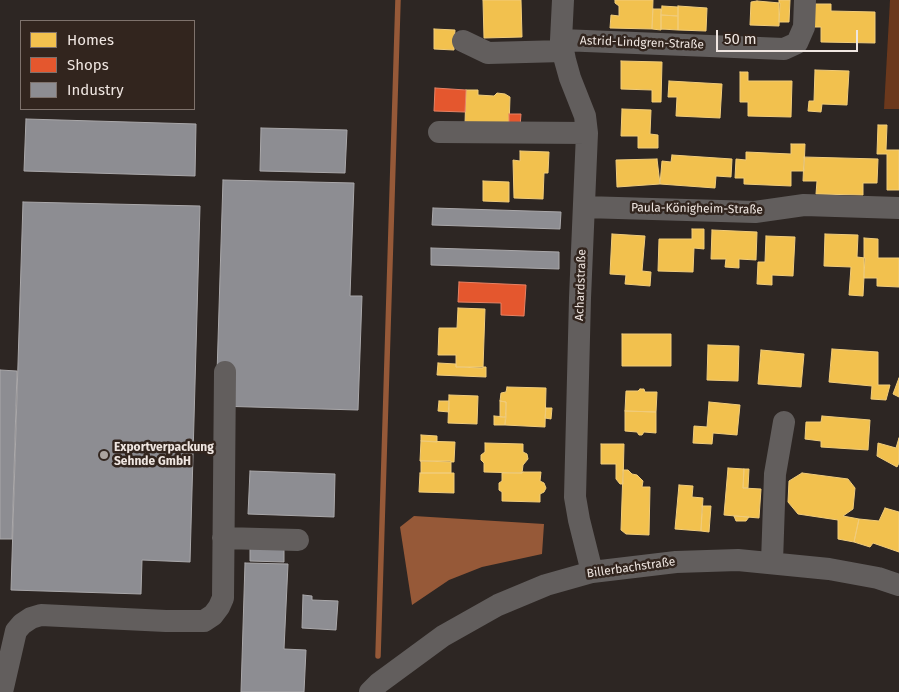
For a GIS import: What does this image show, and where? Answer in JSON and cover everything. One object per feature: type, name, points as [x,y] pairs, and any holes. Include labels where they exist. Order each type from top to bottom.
[{"type":"street","name":"Achardstraße","points":[[562,0],[562,46],[570,78],[585,116],[587,133],[576,497],[578,520],[592,572]]},
{"type":"street","name":"Astrid-Lindgren-Straße","points":[[463,41],[488,53],[562,46],[784,49],[797,43],[804,27],[805,0]]},
{"type":"street","points":[[439,132],[587,133]]},
{"type":"street","name":"Paula-Königheim-Straße","points":[[584,207],[755,212],[804,205],[899,208]]},
{"type":"street","points":[[2,692],[16,631],[31,618],[41,615],[204,621],[220,607],[223,598],[225,372]]},
{"type":"street","points":[[772,562],[775,474],[784,422]]},
{"type":"street","points":[[223,538],[298,540]]},
{"type":"street","name":"Billerbachstraße","points":[[370,692],[379,683],[443,636],[506,602],[546,585],[592,572],[709,560],[772,562],[829,569],[899,584]]},
{"type":"shaded area","points":[[890,0],[899,0],[899,109],[884,109]]},
{"type":"shaded area","points":[[414,516],[544,524],[542,554],[482,567],[449,580],[412,605],[400,527]]},
{"type":"building: Homes","points":[[483,0],[521,0],[522,37],[484,38]]},
{"type":"building: Homes","points":[[615,0],[653,0],[652,29],[610,28],[611,15],[619,16],[619,6],[615,3]]},
{"type":"building: Homes","points":[[779,0],[790,0],[789,22],[779,22]]},
{"type":"building: Homes","points":[[751,2],[780,3],[779,26],[750,25]]},
{"type":"building: Homes","points":[[815,4],[831,4],[831,11],[875,12],[875,43],[821,42],[821,27],[814,27]]},
{"type":"building: Homes","points":[[662,6],[678,7],[678,16],[661,15]]},
{"type":"building: Homes","points":[[678,6],[707,8],[706,31],[678,30]]},
{"type":"building: Homes","points":[[653,9],[661,9],[661,30],[652,29]]},
{"type":"building: Homes","points":[[661,15],[678,16],[678,30],[661,29]]},
{"type":"building: Homes","points":[[434,29],[455,30],[454,50],[434,49]]},
{"type":"building: Homes","points":[[621,61],[662,62],[661,102],[652,102],[652,90],[621,89]]},
{"type":"building: Homes","points":[[815,70],[849,71],[847,105],[822,104],[821,112],[808,111],[809,101],[814,101]]},
{"type":"building: Homes","points":[[740,72],[748,72],[748,81],[792,81],[791,117],[748,116],[748,102],[740,102]]},
{"type":"building: Homes","points":[[669,81],[722,84],[720,118],[676,116],[677,97],[668,97]]},
{"type":"building: Homes","points":[[466,90],[478,90],[478,95],[494,96],[497,93],[510,97],[509,127],[465,124]]},
{"type":"building: Homes","points":[[622,109],[651,110],[650,134],[658,135],[658,148],[638,148],[638,136],[621,136]]},
{"type":"building: Homes","points":[[878,125],[887,125],[886,150],[899,150],[899,190],[887,190],[887,154],[877,154]]},
{"type":"building: Homes","points":[[791,144],[805,144],[804,171],[791,171],[791,186],[744,184],[744,178],[735,178],[736,159],[746,160],[746,152],[791,154]]},
{"type":"building: Homes","points":[[520,151],[549,152],[548,173],[544,173],[543,199],[514,198],[513,160],[520,161]]},
{"type":"building: Homes","points":[[672,155],[732,159],[731,177],[716,176],[715,188],[660,184],[662,161],[671,162]]},
{"type":"building: Homes","points":[[804,157],[878,159],[877,183],[863,183],[863,195],[816,194],[817,181],[803,181]]},
{"type":"building: Homes","points":[[657,159],[660,184],[617,187],[616,160]]},
{"type":"building: Homes","points":[[483,181],[509,182],[509,202],[483,201]]},
{"type":"building: Homes","points":[[692,229],[704,229],[704,249],[694,248],[693,272],[658,271],[659,239],[692,239]]},
{"type":"building: Homes","points":[[712,230],[757,232],[756,260],[739,259],[739,268],[725,267],[726,259],[711,259]]},
{"type":"building: Homes","points":[[612,234],[645,236],[642,271],[651,272],[650,286],[625,284],[626,275],[610,274]]},
{"type":"building: Homes","points":[[825,234],[858,235],[857,257],[865,258],[863,296],[849,295],[851,267],[824,266]]},
{"type":"building: Homes","points":[[766,236],[795,237],[793,276],[772,275],[772,285],[757,284],[758,262],[765,262]]},
{"type":"building: Homes","points":[[864,238],[878,239],[878,258],[899,258],[899,287],[877,286],[877,278],[864,278]]},
{"type":"building: Homes","points":[[458,308],[485,309],[483,368],[456,367],[456,355],[438,355],[439,328],[457,328]]},
{"type":"building: Homes","points":[[622,334],[671,334],[671,366],[622,366]]},
{"type":"building: Homes","points":[[708,345],[739,346],[738,381],[707,380]]},
{"type":"building: Homes","points":[[832,349],[878,352],[878,385],[890,385],[886,400],[871,399],[872,386],[829,382]]},
{"type":"building: Homes","points":[[761,350],[804,354],[801,387],[758,384]]},
{"type":"building: Homes","points":[[438,363],[456,364],[456,367],[486,367],[486,377],[437,375]]},
{"type":"building: Homes","points":[[899,378],[899,397],[893,394]]},
{"type":"building: Homes","points":[[507,387],[546,388],[545,427],[505,425],[506,402],[500,401],[501,393],[506,392]]},
{"type":"building: Homes","points":[[644,389],[645,392],[657,392],[656,412],[625,411],[626,391],[638,391]]},
{"type":"building: Homes","points":[[449,395],[478,396],[477,424],[448,423]]},
{"type":"building: Homes","points":[[439,401],[449,401],[449,412],[438,411]]},
{"type":"building: Homes","points":[[500,401],[506,402],[506,417],[500,417]]},
{"type":"building: Homes","points":[[709,402],[740,405],[737,435],[713,433],[712,444],[693,443],[694,426],[707,427]]},
{"type":"building: Homes","points":[[546,408],[552,408],[551,419],[545,418]]},
{"type":"building: Homes","points":[[625,411],[656,412],[656,433],[644,432],[642,435],[639,435],[637,432],[625,431]]},
{"type":"building: Homes","points":[[494,416],[506,417],[505,425],[494,425]]},
{"type":"building: Homes","points":[[822,416],[870,420],[868,450],[821,447],[821,441],[805,439],[806,422],[821,422]]},
{"type":"building: Homes","points":[[421,435],[437,436],[437,442],[421,441]]},
{"type":"building: Homes","points":[[899,438],[899,463],[897,467],[877,456],[878,443],[896,448]]},
{"type":"building: Homes","points":[[421,441],[455,442],[454,462],[420,461]]},
{"type":"building: Homes","points":[[485,443],[523,444],[523,452],[527,454],[528,459],[523,465],[522,473],[484,472],[484,463],[481,460],[481,455],[485,452]]},
{"type":"building: Homes","points":[[601,444],[624,444],[623,484],[620,484],[616,479],[616,464],[601,464]]},
{"type":"building: Homes","points":[[421,461],[451,461],[451,473],[421,473]]},
{"type":"building: Homes","points":[[728,468],[744,469],[743,488],[761,489],[759,518],[724,515]]},
{"type":"building: Homes","points":[[744,469],[749,469],[748,488],[743,488]]},
{"type":"building: Homes","points":[[623,470],[628,470],[632,474],[637,475],[643,481],[642,487],[650,487],[649,535],[626,534],[621,530]]},
{"type":"building: Homes","points":[[541,472],[540,481],[544,483],[546,488],[540,494],[540,502],[502,501],[499,483],[502,481],[502,473]]},
{"type":"building: Homes","points":[[420,473],[454,473],[454,493],[419,492]]},
{"type":"building: Homes","points":[[802,473],[848,479],[855,488],[853,509],[843,516],[859,519],[854,542],[838,539],[838,520],[798,514],[788,502],[789,481]]},
{"type":"building: Homes","points":[[679,485],[693,486],[692,497],[703,498],[701,531],[675,529]]},
{"type":"building: Homes","points":[[702,506],[711,506],[709,532],[701,531]]},
{"type":"building: Homes","points":[[885,508],[899,512],[899,552],[873,543],[870,547],[854,542],[859,519],[879,521]]},
{"type":"building: Homes","points":[[734,516],[749,517],[746,521],[736,521]]},
{"type":"building: Shops","points":[[435,88],[466,90],[465,112],[434,111]]},
{"type":"building: Shops","points":[[509,114],[521,114],[520,127],[509,126]]},
{"type":"building: Shops","points":[[459,282],[526,285],[524,316],[501,315],[501,303],[458,302]]},
{"type":"building: Industry","points":[[26,119],[196,124],[195,176],[24,171]]},
{"type":"building: Industry","points":[[261,128],[347,130],[345,173],[260,171]]},
{"type":"building: Industry","points":[[223,180],[354,183],[350,296],[362,296],[358,410],[216,406]]},
{"type":"building: Industry","name":"Exportverpackung Sehnde GmbH","points":[[23,202],[200,206],[190,562],[142,560],[141,594],[11,590]]},
{"type":"building: Industry","points":[[433,208],[561,212],[560,229],[432,225]]},
{"type":"building: Industry","points":[[431,248],[559,252],[559,269],[431,265]]},
{"type":"building: Industry","points":[[0,370],[17,371],[12,539],[0,539]]},
{"type":"building: Industry","points":[[250,471],[335,474],[334,517],[248,514]]},
{"type":"building: Industry","points":[[250,544],[284,545],[284,562],[250,561]]},
{"type":"building: Industry","points":[[245,563],[288,564],[284,649],[306,650],[304,692],[241,692]]},
{"type":"building: Industry","points":[[303,595],[312,596],[312,600],[338,601],[336,630],[302,628]]},
{"type":"waterway","points":[[378,656],[398,0]]},
{"type":"place","name":"Exportverpackung Sehnde GmbH","points":[[104,455]]}]
